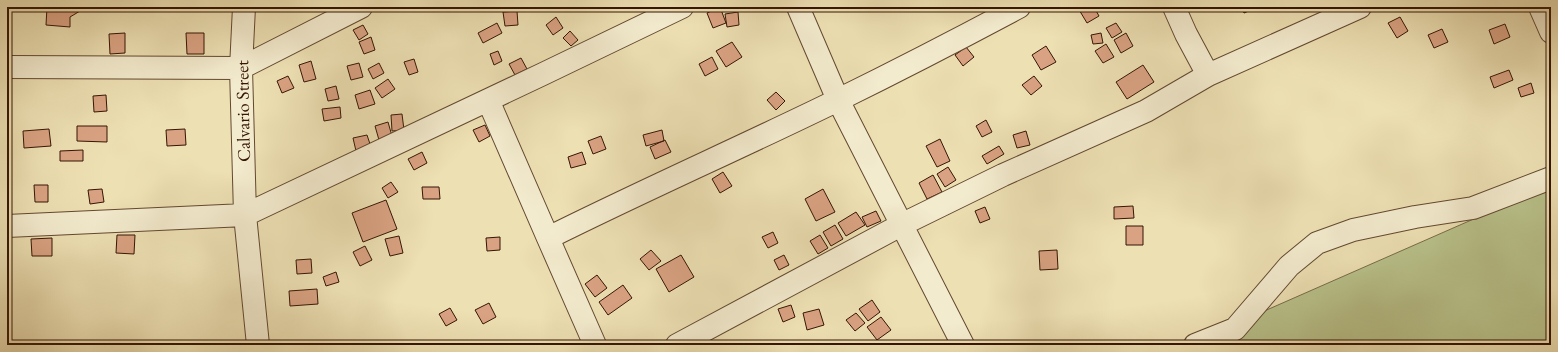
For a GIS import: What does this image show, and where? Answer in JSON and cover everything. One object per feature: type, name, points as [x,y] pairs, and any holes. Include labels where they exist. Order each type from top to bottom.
[{"type":"street","name":"Calvario Street","points":[[244,7],[242,68],[245,215],[258,345]]},
{"type":"street","points":[[7,66],[242,68],[361,7]]},
{"type":"street","points":[[7,226],[245,215],[682,7]]},
{"type":"street","points":[[798,7],[838,100],[963,345]]},
{"type":"street","points":[[548,238],[838,100],[1019,7]]},
{"type":"street","points":[[1174,7],[1186,34],[1208,75]]},
{"type":"street","points":[[677,345],[901,225],[1003,175],[1146,111],[1208,75],[1360,7]]},
{"type":"street","points":[[488,100],[595,345]]},
{"type":"street","points":[[1195,345],[1235,329],[1289,266],[1318,243],[1354,230],[1415,217],[1473,208],[1551,178]]},
{"type":"green space","points":[[1551,185],[1551,345],[1187,345]]},
{"type":"building","points":[[47,7],[80,7],[80,11],[70,17],[70,27],[46,25]]},
{"type":"building","points":[[720,7],[726,23],[713,28],[707,13]]},
{"type":"building","points":[[1094,7],[1099,16],[1087,23],[1078,8]]},
{"type":"building","points":[[1241,7],[1255,7],[1256,8],[1244,13]]},
{"type":"building","points":[[517,11],[518,25],[505,26],[503,12]]},
{"type":"building","points":[[738,12],[739,25],[727,27],[725,14]]},
{"type":"building","points":[[556,17],[563,28],[553,35],[546,25]]},
{"type":"building","points":[[1400,17],[1408,31],[1397,38],[1388,23]]},
{"type":"building","points":[[497,23],[502,33],[483,43],[478,33]]},
{"type":"building","points":[[1116,23],[1122,32],[1112,38],[1106,28]]},
{"type":"building","points":[[1505,24],[1510,37],[1494,44],[1489,30]]},
{"type":"building","points":[[363,25],[368,34],[359,40],[353,30]]},
{"type":"building","points":[[1442,29],[1448,42],[1434,48],[1428,35]]},
{"type":"building","points":[[570,31],[578,40],[571,46],[563,38]]},
{"type":"building","points":[[125,33],[125,53],[110,54],[109,34]]},
{"type":"building","points":[[186,33],[204,33],[204,54],[187,54]]},
{"type":"building","points":[[1101,33],[1103,43],[1093,44],[1091,35]]},
{"type":"building","points":[[1126,33],[1133,46],[1121,53],[1114,40]]},
{"type":"building","points":[[371,37],[375,50],[364,54],[359,42]]},
{"type":"building","points":[[732,42],[742,57],[726,67],[716,51]]},
{"type":"building","points":[[1106,44],[1114,57],[1103,63],[1095,51]]},
{"type":"building","points":[[1046,46],[1056,62],[1041,70],[1032,55]]},
{"type":"building","points":[[966,47],[974,57],[963,66],[955,55]]},
{"type":"building","points":[[498,51],[502,61],[494,65],[490,54]]},
{"type":"building","points":[[712,57],[718,69],[705,76],[699,64]]},
{"type":"building","points":[[521,58],[527,69],[515,75],[509,64]]},
{"type":"building","points":[[414,59],[418,72],[409,75],[404,62]]},
{"type":"building","points":[[311,61],[316,79],[304,82],[299,65]]},
{"type":"building","points":[[359,63],[363,77],[351,80],[347,66]]},
{"type":"building","points":[[379,63],[384,73],[373,79],[368,69]]},
{"type":"building","points":[[1143,65],[1154,82],[1127,99],[1116,82]]},
{"type":"building","points":[[1509,70],[1513,80],[1494,88],[1490,77]]},
{"type":"building","points":[[288,76],[294,88],[282,93],[277,81]]},
{"type":"building","points":[[1034,76],[1042,86],[1031,95],[1022,85]]},
{"type":"building","points":[[388,79],[395,89],[382,98],[375,88]]},
{"type":"building","points":[[1531,83],[1534,93],[1521,97],[1518,88]]},
{"type":"building","points":[[336,86],[339,99],[328,101],[325,89]]},
{"type":"building","points":[[370,90],[375,104],[359,109],[355,95]]},
{"type":"building","points":[[776,92],[785,101],[776,110],[767,100]]},
{"type":"building","points":[[106,95],[107,111],[94,112],[93,96]]},
{"type":"building","points":[[340,107],[341,118],[324,121],[322,109]]},
{"type":"building","points":[[402,114],[404,130],[392,131],[391,115]]},
{"type":"building","points":[[986,120],[992,132],[982,137],[976,126]]},
{"type":"building","points":[[388,122],[392,136],[379,140],[375,126]]},
{"type":"building","points":[[485,125],[490,136],[479,142],[473,130]]},
{"type":"building","points":[[77,126],[107,126],[107,142],[77,141]]},
{"type":"building","points":[[49,129],[51,146],[24,148],[23,131]]},
{"type":"building","points":[[185,129],[186,145],[167,146],[166,130]]},
{"type":"building","points":[[662,130],[664,141],[646,146],[643,135]]},
{"type":"building","points":[[1026,131],[1030,145],[1017,148],[1013,135]]},
{"type":"building","points":[[367,135],[371,147],[356,151],[353,138]]},
{"type":"building","points":[[601,136],[606,149],[593,154],[588,141]]},
{"type":"building","points":[[940,139],[950,161],[937,167],[926,146]]},
{"type":"building","points":[[665,140],[671,152],[655,159],[650,147]]},
{"type":"building","points":[[999,146],[1004,154],[987,164],[982,156]]},
{"type":"building","points":[[83,150],[83,161],[60,161],[60,151]]},
{"type":"building","points":[[422,152],[427,163],[414,170],[408,159]]},
{"type":"building","points":[[582,152],[586,164],[571,168],[568,157]]},
{"type":"building","points":[[948,167],[956,180],[945,187],[937,174]]},
{"type":"building","points":[[723,172],[732,186],[720,193],[712,179]]},
{"type":"building","points":[[933,175],[942,192],[927,199],[919,183]]},
{"type":"building","points":[[391,182],[398,192],[388,198],[382,188]]},
{"type":"building","points":[[34,185],[48,185],[48,202],[35,202]]},
{"type":"building","points":[[422,187],[439,187],[440,199],[423,199]]},
{"type":"building","points":[[102,189],[104,202],[90,204],[88,190]]},
{"type":"building","points":[[823,189],[835,212],[816,221],[805,199]]},
{"type":"building","points":[[386,200],[397,229],[363,242],[352,213]]},
{"type":"building","points":[[1133,206],[1134,218],[1114,219],[1114,207]]},
{"type":"building","points":[[985,207],[990,219],[980,223],[975,211]]},
{"type":"building","points":[[876,211],[881,221],[867,227],[862,217]]},
{"type":"building","points":[[856,212],[865,225],[846,236],[838,223]]},
{"type":"building","points":[[835,225],[843,239],[831,246],[823,232]]},
{"type":"building","points":[[1126,226],[1143,226],[1143,245],[1126,245]]},
{"type":"building","points":[[773,232],[778,243],[768,248],[762,237]]},
{"type":"building","points":[[117,235],[135,235],[134,254],[116,253]]},
{"type":"building","points":[[820,235],[828,248],[818,254],[810,241]]},
{"type":"building","points":[[399,236],[403,253],[390,256],[385,239]]},
{"type":"building","points":[[500,237],[500,250],[487,251],[486,238]]},
{"type":"building","points":[[52,238],[52,256],[32,256],[31,239]]},
{"type":"building","points":[[365,246],[372,260],[360,266],[353,252]]},
{"type":"building","points":[[651,250],[661,261],[649,270],[640,259]]},
{"type":"building","points":[[1057,250],[1058,269],[1040,270],[1039,251]]},
{"type":"building","points":[[681,255],[694,277],[669,292],[656,269]]},
{"type":"building","points":[[784,255],[789,265],[779,270],[774,260]]},
{"type":"building","points":[[311,259],[312,273],[297,274],[296,260]]},
{"type":"building","points":[[336,272],[339,282],[326,286],[323,277]]},
{"type":"building","points":[[597,275],[607,288],[595,297],[585,284]]},
{"type":"building","points":[[623,285],[632,298],[608,315],[599,302]]},
{"type":"building","points":[[317,289],[318,304],[290,306],[289,291]]},
{"type":"building","points":[[872,300],[880,312],[868,321],[859,309]]},
{"type":"building","points":[[489,303],[496,317],[483,324],[475,310]]},
{"type":"building","points":[[791,305],[795,317],[783,322],[778,309]]},
{"type":"building","points":[[450,308],[457,320],[446,326],[439,314]]},
{"type":"building","points":[[819,309],[824,325],[807,330],[803,313]]},
{"type":"building","points":[[856,313],[865,323],[855,331],[846,320]]},
{"type":"building","points":[[881,317],[891,330],[877,340],[867,327]]}]
